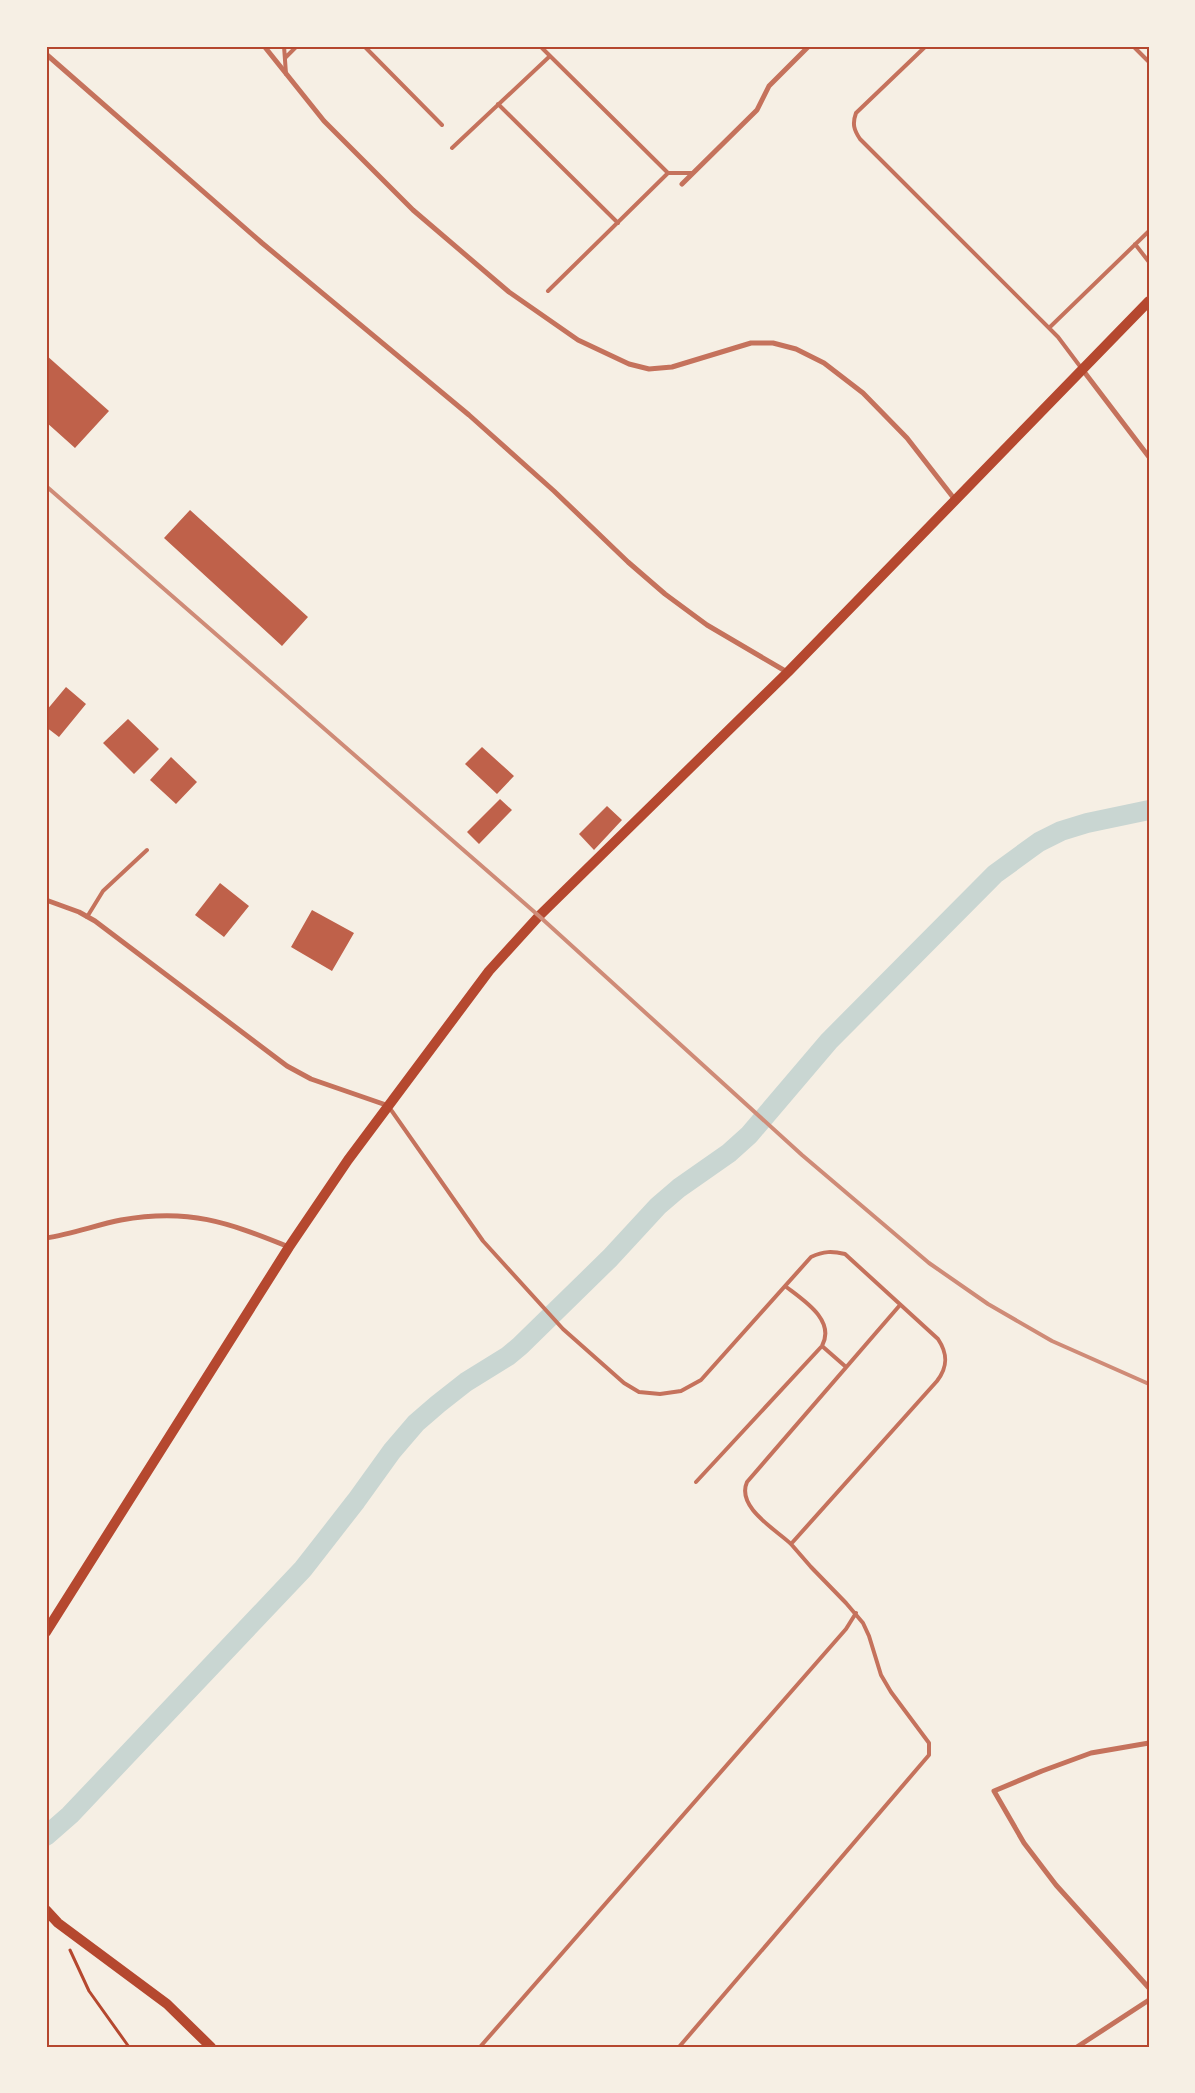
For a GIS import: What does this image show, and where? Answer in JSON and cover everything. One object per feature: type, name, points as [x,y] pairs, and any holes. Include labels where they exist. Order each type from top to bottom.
[{"type":"main road","points":[[46,1632],[289,1247],[348,1160],[432,1045],[501,957],[539,916],[788,672],[956,502],[1082,369],[1149,302]]},
{"type":"main road","points":[[46,1910],[58,1923],[166,2004],[211,2047]]},
{"type":"street","points":[[264,46],[324,121],[413,210],[509,292],[578,340],[629,364],[649,369],[672,367],[751,343],[773,343],[796,348],[824,363],[863,393],[907,438],[956,502]]},
{"type":"street","points":[[682,184],[757,110],[769,86],[810,46]]},
{"type":"street","points":[[46,54],[262,243],[469,415],[554,490],[628,562],[665,594],[707,625],[788,672]]},
{"type":"street","points":[[1082,369],[1149,456]]},
{"type":"street","points":[[46,900],[79,912],[87,917],[286,1066],[311,1078],[389,1106]]},
{"type":"street","points":[[46,1238],[121,1220],[162,1214],[195,1216],[242,1228],[289,1247]]},
{"type":"street","points":[[1149,1742],[1091,1753],[994,1791],[1024,1843],[1056,1885],[1149,1988]]},
{"type":"street","points":[[1077,2047],[1149,2000]]},
{"type":"lane","points":[[284,46],[286,74]]},
{"type":"lane","points":[[285,58],[297,46]]},
{"type":"lane","points":[[364,46],[442,125]]},
{"type":"lane","points":[[540,46],[668,173],[693,173]]},
{"type":"lane","points":[[926,46],[856,113],[853,121],[855,131],[860,139],[1049,328],[1082,369]]},
{"type":"lane","points":[[1133,46],[1149,62]]},
{"type":"lane","points":[[452,148],[550,56]]},
{"type":"lane","points":[[498,104],[618,223]]},
{"type":"lane","points":[[548,291],[668,173]]},
{"type":"lane","points":[[1049,328],[1149,231]]},
{"type":"lane","points":[[1135,244],[1149,262]]},
{"type":"lane","points":[[87,917],[104,891],[147,850]]},
{"type":"lane","points":[[389,1106],[482,1241],[563,1329],[624,1383],[639,1392],[660,1394],[681,1391],[700,1380],[811,1256],[822,1252],[833,1251],[845,1254],[938,1339],[942,1345],[946,1361],[942,1375],[792,1544]]},
{"type":"lane","points":[[696,1482],[822,1346],[826,1334],[820,1316],[785,1286]]},
{"type":"lane","points":[[679,2047],[930,1755],[929,1743],[891,1692],[881,1675],[869,1636],[856,1613],[811,1567],[792,1544],[748,1505],[744,1494],[744,1488],[751,1476],[900,1305]]},
{"type":"lane","points":[[822,1346],[846,1367]]},
{"type":"lane","points":[[480,2047],[839,1636],[856,1613]]},
{"type":"path","points":[[70,1949],[89,1991],[129,2047]]},
{"type":"building","points":[[46,355],[109,411],[75,448],[46,422]]},
{"type":"building","points":[[190,510],[308,617],[282,646],[164,538]]},
{"type":"building","points":[[66,687],[86,704],[59,737],[46,727],[46,711]]},
{"type":"building","points":[[128,719],[159,749],[134,774],[103,743]]},
{"type":"building","points":[[482,747],[514,776],[497,794],[465,764]]},
{"type":"building","points":[[171,757],[197,782],[176,804],[150,780]]},
{"type":"building","points":[[500,799],[512,810],[479,844],[467,832]]},
{"type":"building","points":[[607,806],[622,820],[594,850],[579,834]]},
{"type":"building","points":[[220,883],[249,906],[224,937],[195,915]]},
{"type":"building","points":[[312,910],[354,933],[332,971],[291,947]]},
{"type":"waterway","points":[[46,1836],[70,1815],[303,1569],[392,1451],[416,1423],[466,1382],[508,1356],[520,1346],[610,1258],[658,1206],[679,1188],[729,1153],[749,1135],[829,1041],[995,874],[1039,842],[1061,831],[1087,823],[1149,810]]},
{"type":"railway","points":[[46,486],[539,916],[802,1155],[929,1263],[988,1304],[1052,1341],[1149,1384]]}]
